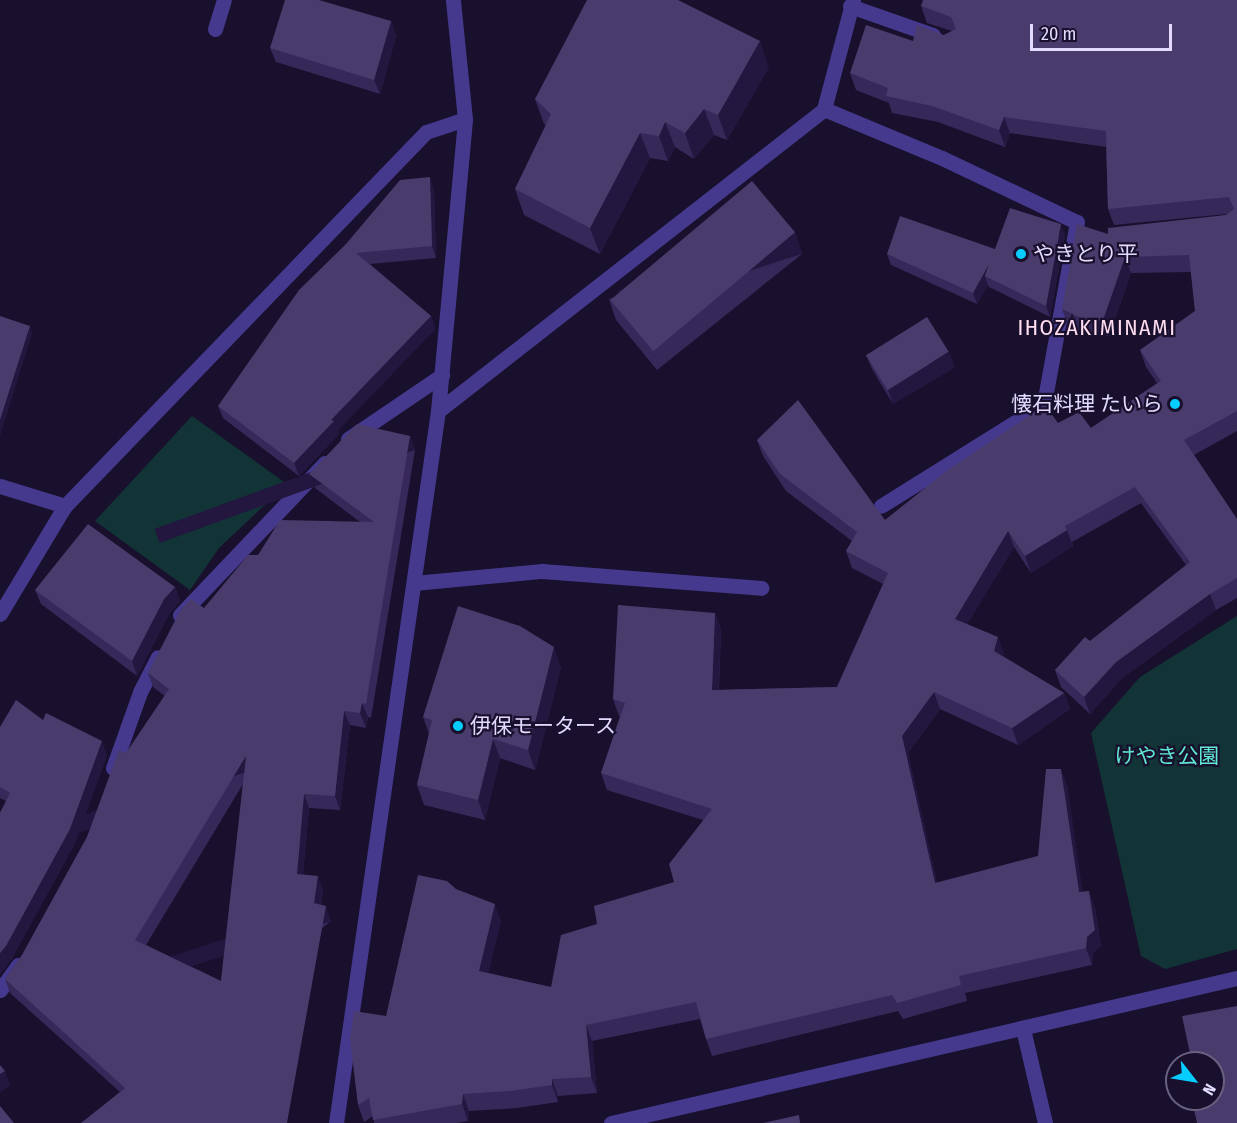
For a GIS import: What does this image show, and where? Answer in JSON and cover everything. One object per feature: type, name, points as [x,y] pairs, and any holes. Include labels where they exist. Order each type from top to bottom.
[{"type":"street","points":[[215,28],[224,0]]},
{"type":"street","points":[[336,1123],[442,375],[465,119],[453,0]]},
{"type":"street","points":[[438,411],[824,109],[851,3],[953,42]]},
{"type":"street","points":[[824,109],[942,158],[1097,231]]},
{"type":"street","points":[[0,614],[65,506],[426,132],[465,119]]},
{"type":"street","points":[[881,506],[1044,404],[1077,222]]},
{"type":"street","points":[[108,781],[140,693],[178,618],[354,432],[442,375]]},
{"type":"street","points":[[0,486],[65,506]]},
{"type":"street","points":[[414,583],[542,571],[761,588]]},
{"type":"street","points":[[0,990],[24,955]]},
{"type":"street","points":[[611,1123],[650,1119],[1237,978]]},
{"type":"street","points":[[1023,1029],[1045,1123]]},
{"type":"green space","points":[[192,416],[287,484],[219,548],[190,590],[95,521]]},
{"type":"green space","name":"けやき公園","points":[[1237,616],[1237,949],[1165,969],[1141,956],[1091,733],[1140,677]]},
{"type":"building","points":[[285,0],[319,0],[391,21],[374,80],[270,48]]},
{"type":"building","points":[[587,0],[678,0],[760,41],[718,115],[704,109],[685,133],[665,122],[659,136],[640,133],[590,228],[515,189],[551,114],[535,99]]},
{"type":"building","points":[[923,0],[1237,0],[1237,411],[1184,440],[1237,519],[1237,578],[1210,594],[1116,662],[1084,697],[1055,670],[1085,637],[1090,641],[1190,562],[1135,487],[1065,526],[1067,530],[1025,556],[1008,531],[955,619],[998,637],[994,651],[1064,693],[1012,728],[934,692],[902,736],[935,883],[1038,856],[1046,769],[1061,769],[1079,892],[1089,891],[1095,930],[1087,937],[1086,948],[959,976],[961,985],[897,1003],[892,995],[706,1039],[696,1002],[586,1025],[591,1077],[552,1079],[552,1085],[511,1091],[463,1094],[462,1104],[373,1120],[369,1098],[358,1105],[350,1039],[354,1011],[386,1016],[418,875],[447,881],[456,889],[495,904],[479,971],[551,987],[561,935],[597,924],[594,906],[674,882],[669,864],[712,809],[601,773],[625,703],[613,699],[618,605],[715,613],[712,690],[837,687],[888,573],[846,551],[857,532],[780,474],[757,440],[798,400],[885,520],[945,472],[1045,405],[1058,423],[1079,412],[1091,428],[1161,381],[1140,350],[1195,311],[1189,255],[1125,257],[1103,320],[1081,318],[1062,309],[1077,224],[1108,234],[1108,228],[1226,215],[1234,209],[1229,197],[1108,209],[1106,131],[1004,117],[999,130],[932,106],[886,96],[888,88],[850,73],[866,25],[913,41],[917,25],[944,35],[956,29],[951,17],[921,6]]},
{"type":"building","points":[[430,177],[432,246],[356,253],[431,316],[331,420],[334,421],[294,463],[218,406],[299,290],[346,244],[400,180]]},
{"type":"building","points":[[752,181],[795,232],[653,351],[610,300]]},
{"type":"building","points":[[1010,208],[1061,224],[1046,306],[985,276],[989,264],[973,293],[887,254],[900,216],[995,249]]},
{"type":"building","points":[[0,316],[30,326],[0,420]]},
{"type":"building","points":[[927,317],[949,352],[888,390],[866,355]]},
{"type":"building","points":[[357,424],[410,436],[366,704],[362,703],[360,713],[344,711],[335,796],[304,794],[297,874],[318,876],[314,903],[326,906],[287,1123],[81,1123],[125,1088],[5,979],[22,955],[87,837],[119,750],[126,753],[169,689],[148,673],[181,609],[191,599],[204,608],[248,555],[258,555],[280,520],[374,522],[309,474]],"holes":[[[246,756],[221,981],[135,940]]]},
{"type":"building","points":[[88,524],[175,587],[164,599],[132,661],[35,590]]},
{"type":"building","points":[[458,606],[520,626],[554,647],[528,750],[493,739],[478,800],[417,785],[432,720],[423,717]]},
{"type":"building","points":[[16,700],[43,720],[46,713],[102,741],[70,829],[0,953],[0,813],[10,793],[0,787],[0,727]]},
{"type":"building","points":[[1237,1006],[1237,1123],[1197,1123],[1194,1111],[1225,1111],[1225,1051],[1189,1051],[1182,1016]]},
{"type":"building","points":[[0,1106],[14,1123],[0,1123]]},
{"type":"building","points":[[799,1115],[800,1123],[763,1123]]},
{"type":"place","name":"やきとり平","points":[[1021,254]]},
{"type":"place","name":"懐石料理 たいら","points":[[1175,404]]},
{"type":"place","name":"伊保モータース","points":[[458,726]]},
{"type":"district","name":"IHOZAKIMINAMI","points":[[1097,328]]}]
